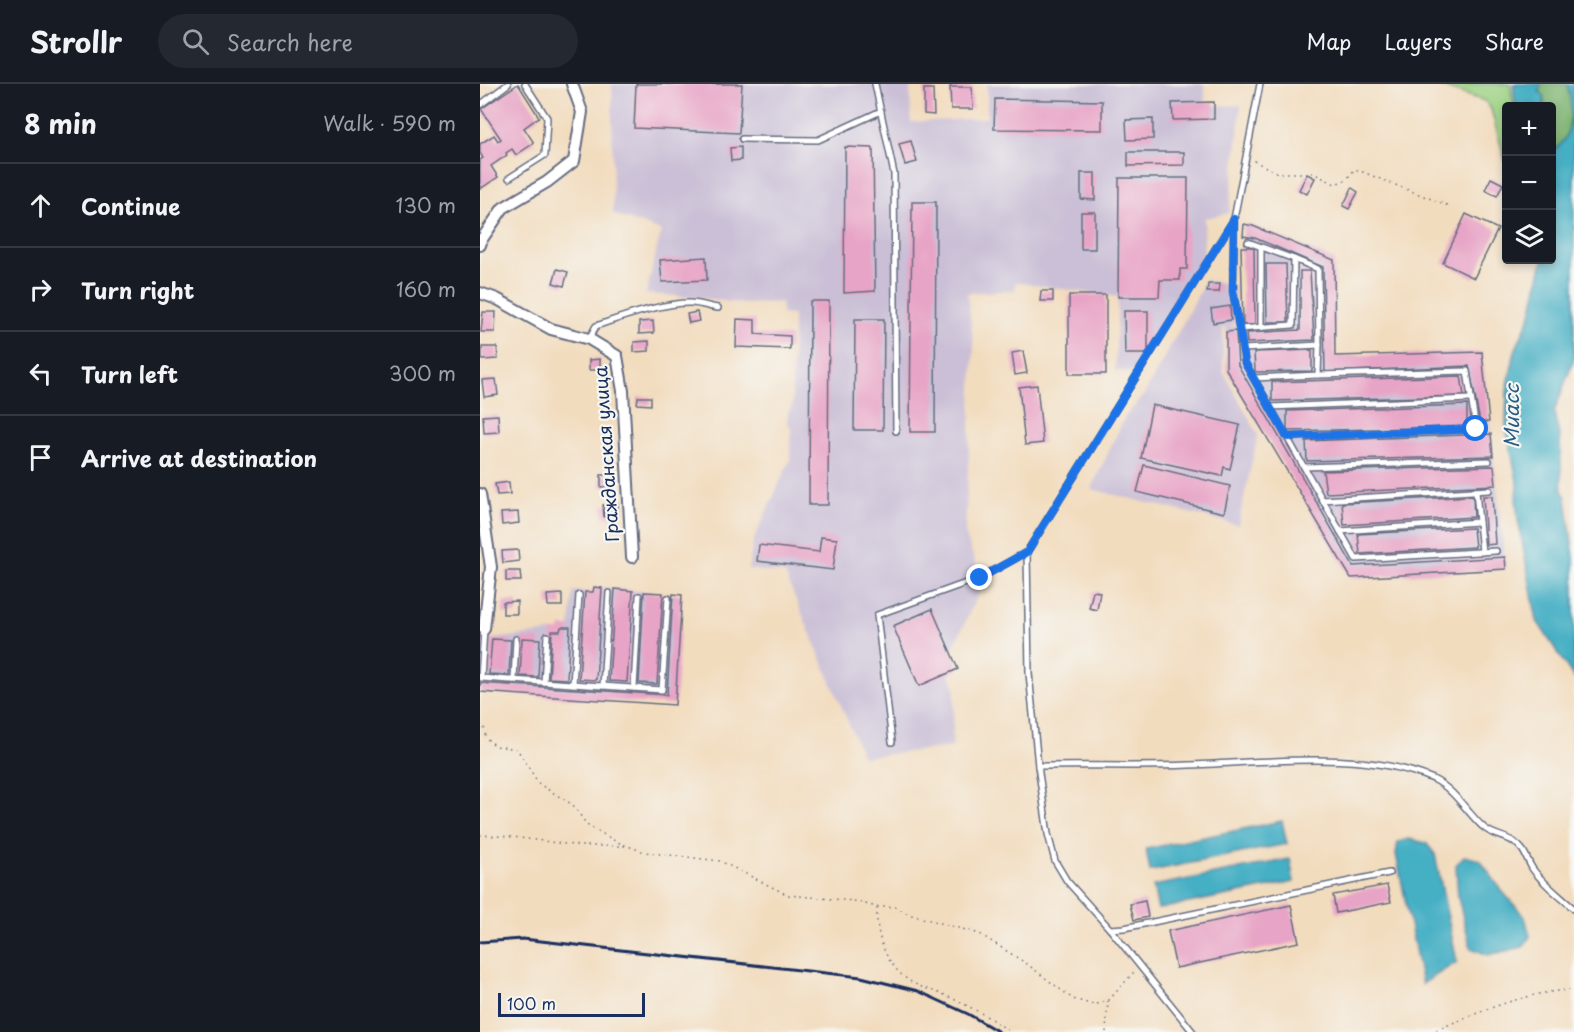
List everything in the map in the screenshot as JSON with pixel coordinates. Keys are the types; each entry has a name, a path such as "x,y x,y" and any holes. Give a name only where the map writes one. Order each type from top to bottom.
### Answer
{"street":[{"path":"481,241 503,208 547,182 574,161 582,112 572,84"},
{"name":"Гражданская улица","path":"480,293 496,299 551,329 589,339 617,356 623,392 632,557"},
{"path":"480,494 491,567 484,628"}],"lane":[{"path":"480,105 508,84"},
{"path":"509,178 545,155 547,118 525,84"},
{"path":"875,84 894,174 896,431"},
{"path":"1260,84 1234,219 1233,291 1245,363 1356,559 1496,551"},
{"path":"742,139 818,140 881,111"},
{"path":"892,742 877,615 980,578 1027,552 1234,219"},
{"path":"1248,242 1318,269 1318,375"},
{"path":"1261,247 1261,327"},
{"path":"1240,329 1293,325 1294,259"},
{"path":"589,339 596,326 620,317 691,303 718,308"},
{"path":"1243,349 1319,345"},
{"path":"1254,378 1467,371 1476,429 1287,437"},
{"path":"1270,407 1471,399"},
{"path":"1304,467 1489,460"},
{"path":"1322,500 1489,490"},
{"path":"1476,491 1482,552"},
{"path":"1340,531 1479,522"},
{"path":"1027,552 1029,673 1038,766 1048,834 1055,861 1067,881 1110,929 1193,1032"},
{"path":"603,686 609,593"},
{"path":"573,684 579,595"},
{"path":"634,688 639,596"},
{"path":"484,628 481,678 662,690 668,598"},
{"path":"544,682 547,636"},
{"path":"514,680 516,639"},
{"path":"1038,766 1176,765 1317,760 1376,764 1405,770 1435,780 1456,796 1483,827 1496,836 1514,841 1525,852 1531,867 1574,909"},
{"path":"1110,929 1389,873"}],"path":[{"path":"1245,156 1278,173 1313,173 1335,184 1346,180 1355,169 1449,206"},
{"path":"480,724 484,727 486,738 496,746 517,749 539,784 573,805 587,825 644,852 720,861 788,895 854,901 877,907 896,907 908,914 980,934 1028,964 1073,999 1094,1005 1109,1000 1126,983 1138,966"},
{"path":"480,835 580,846 629,846"},
{"path":"877,907 878,931 893,967 910,981 972,1008 1010,1032"},
{"path":"1431,1032 1487,1010 1550,991 1571,990 1574,992"},
{"path":"1106,1032 1109,1000"}],"shaded area":[{"path":"612,84 910,84 911,122 987,118 987,84 1205,84 1205,106 1241,105 1229,213 1205,218 1203,259 1133,372 1115,371 1118,297 1015,282 1015,290 967,293 974,347 965,533 983,584 952,650 959,669 949,674 955,687 952,747 863,757 785,574 748,569 754,539 790,460 791,427 787,422 792,406 793,315 782,314 781,302 745,304 646,294 661,231 613,214"},
{"path":"1244,224 1334,260 1335,356 1482,352 1506,569 1351,578 1226,369 1226,327 1223,328 1223,371 1258,435 1238,525 1091,489 1125,417 1145,393 1206,280 1235,286 1235,323 1229,326 1243,325 1241,247"},
{"path":"594,587 682,595 675,705 480,692 480,638 492,639 560,631 561,627 570,627 573,591 593,592"}],"green space":[{"path":"1433,84 1510,84 1513,102 1502,102 1502,149 1491,109 1485,101"},
{"path":"1541,84 1567,84 1571,101 1571,119 1566,136 1556,149 1556,102 1544,102 1544,96 1539,91"}],"water":[{"path":"1513,84 1541,84 1539,91 1544,96 1544,102 1515,102"},
{"name":"Миасс","path":"1567,84 1574,84 1574,359 1554,412 1560,439 1562,491 1566,497 1574,558 1574,678 1537,621 1518,520 1516,498 1518,486 1506,425 1507,390 1515,351 1531,314 1542,264 1556,264 1556,149 1562,143 1569,128 1570,101"},
{"path":"1282,821 1287,844 1150,871 1146,849"},
{"path":"1409,839 1426,843 1435,854 1457,962 1422,984 1396,854 1398,842"},
{"path":"1464,856 1480,860 1502,891 1525,917 1530,936 1523,947 1488,955 1471,948 1458,898 1456,865"},
{"path":"1290,859 1294,882 1158,909 1153,886"}],"building":[{"path":"518,84 539,117 524,128 534,143 516,155 512,149 506,153 507,155 491,166 498,177 480,189 480,160 483,158 480,153 480,144 494,135 498,141 501,139 481,109"},
{"path":"636,84 742,84 739,133 634,128"},
{"path":"950,87 972,87 973,109 951,109"},
{"path":"924,89 933,89 934,115 924,114"},
{"path":"995,99 1102,101 1102,130 994,129"},
{"path":"1214,102 1214,119 1173,120 1172,103"},
{"path":"1153,119 1153,139 1127,140 1126,120"},
{"path":"911,141 917,162 905,165 899,144"},
{"path":"741,147 741,160 731,161 730,148"},
{"path":"845,147 873,148 875,291 844,293"},
{"path":"1128,152 1184,152 1184,165 1128,166"},
{"path":"1081,173 1095,173 1095,200 1081,199"},
{"path":"1307,174 1315,178 1307,194 1299,190"},
{"path":"1119,178 1188,178 1187,269 1180,269 1180,280 1160,280 1159,297 1118,297"},
{"path":"1491,178 1502,184 1497,196 1485,190"},
{"path":"1352,188 1358,192 1349,209 1343,206"},
{"path":"912,202 936,202 935,432 910,432"},
{"path":"1081,212 1095,212 1095,249 1081,249"},
{"path":"1466,214 1498,229 1474,278 1443,263"},
{"path":"1244,224 1334,260 1335,356 1482,352 1489,422 1480,422 1469,366 1325,372 1323,267 1255,238 1243,236"},
{"path":"1241,247 1254,247 1255,325 1243,325"},
{"path":"706,257 707,280 662,282 660,260"},
{"path":"1266,264 1286,264 1288,322 1267,322"},
{"path":"557,269 568,272 564,286 553,283"},
{"path":"1300,271 1310,271 1314,340 1247,343 1246,333 1300,330"},
{"path":"1208,284 1220,284 1219,292 1207,292"},
{"path":"1041,291 1053,291 1053,301 1040,301"},
{"path":"1069,295 1106,295 1106,374 1069,374"},
{"path":"810,301 829,301 828,505 809,505"},
{"path":"1230,306 1231,320 1213,323 1211,309"},
{"path":"1124,311 1148,311 1148,354 1125,354"},
{"path":"483,312 496,312 495,332 481,332"},
{"path":"697,312 699,321 689,323 687,314"},
{"path":"737,319 755,320 755,334 790,336 790,349 736,347"},
{"path":"855,319 884,319 883,430 854,430"},
{"path":"653,321 654,333 639,334 639,322"},
{"path":"1236,331 1238,365 1353,566 1505,557 1506,569 1351,578 1226,369 1226,332"},
{"path":"649,341 649,351 634,352 634,342"},
{"path":"482,347 497,347 498,359 482,360"},
{"path":"1312,350 1312,371 1255,372 1254,352"},
{"path":"1023,351 1027,373 1015,375 1012,353"},
{"path":"600,359 600,370 589,370 589,360"},
{"path":"1461,376 1464,396 1272,401 1272,382"},
{"path":"496,379 498,395 484,397 482,380"},
{"path":"1037,385 1043,443 1025,445 1019,387"},
{"path":"638,397 651,397 651,405 637,404"},
{"path":"1152,405 1240,425 1230,469 1224,467 1222,476 1141,458"},
{"path":"1467,405 1467,427 1287,431 1287,411"},
{"path":"498,415 499,432 484,433 483,416"},
{"path":"1491,434 1493,456 1307,461 1306,441"},
{"path":"1144,465 1230,486 1224,513 1137,492"},
{"path":"1494,466 1496,485 1326,493 1323,471"},
{"path":"601,475 616,475 616,486 601,487"},
{"path":"509,482 510,494 497,495 495,484"},
{"path":"1473,496 1474,517 1344,525 1342,503"},
{"path":"1483,496 1492,496 1495,544 1486,545"},
{"path":"618,504 618,516 604,517 603,505"},
{"path":"518,512 519,523 502,525 501,513"},
{"path":"1473,528 1475,547 1360,554 1358,534"},
{"path":"821,537 837,539 833,570 757,561 759,545 819,552"},
{"path":"518,550 519,561 503,563 502,551"},
{"path":"506,571 520,571 521,581 506,581"},
{"path":"594,587 602,588 596,680 579,679 585,592 593,592"},
{"path":"615,589 633,591 627,682 609,681"},
{"path":"1093,591 1100,592 1097,610 1089,608"},
{"path":"644,592 663,593 657,684 639,683"},
{"path":"562,594 562,606 548,606 547,595"},
{"path":"673,594 682,595 675,705 480,692 480,683 667,695"},
{"path":"517,601 517,614 503,614 503,602"},
{"path":"932,609 958,669 919,686 893,626"},
{"path":"561,627 570,627 567,679 549,678 552,631 560,631"},
{"path":"522,638 540,639 538,677 520,676"},
{"path":"492,639 511,640 509,675 489,674"},
{"path":"1387,885 1391,902 1336,913 1333,895"},
{"path":"1145,901 1148,917 1134,920 1130,904"},
{"path":"1291,905 1299,942 1176,968 1168,931"}],"railway":[{"path":"480,942 523,939 861,977 918,991 968,1014 999,1032"}],"route":[{"path":"980,578 1027,552 1234,219 1233,291 1245,363 1287,437 1476,429"}]}
